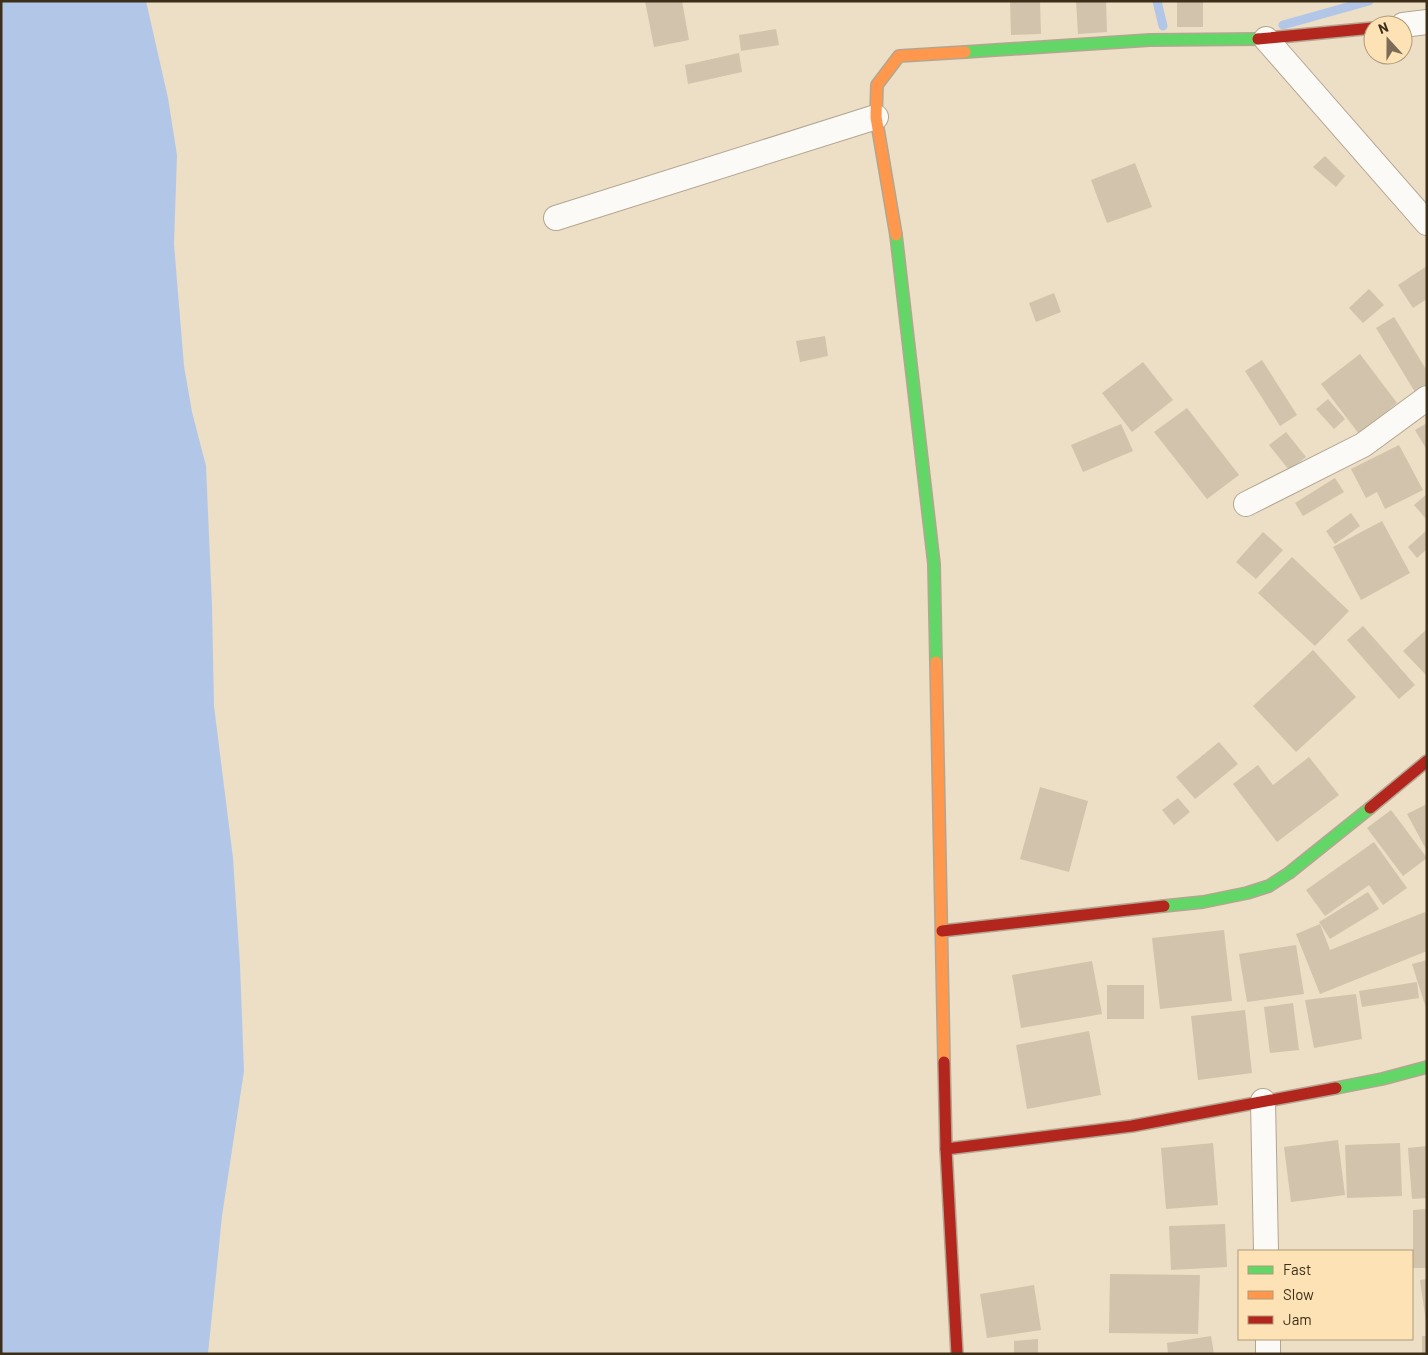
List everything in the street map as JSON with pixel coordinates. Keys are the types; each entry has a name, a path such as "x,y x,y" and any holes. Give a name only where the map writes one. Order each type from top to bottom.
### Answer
{"street":[{"path":"957,1354 946,1149 934,564 894,217 876,117 877,85 899,56 1150,40 1266,39 1363,29"},
{"path":"1266,39 1427,223"},
{"path":"556,218 876,117"},
{"path":"1246,504 1364,445 1427,398"},
{"path":"942,931 1203,902 1247,893 1269,886 1290,873 1427,760"},
{"path":"946,1149 1132,1126 1382,1079 1427,1067"},
{"path":"1262,1101 1266,1250"},
{"path":"1268,1340 1268,1354"}],"water":[{"path":"1,1 146,1 168,98 177,155 174,244 184,366 192,412 206,466 214,706 233,858 244,1071 222,1216 208,1354 1,1354"}],"building":[{"path":"645,1 682,1 689,40 654,47"},
{"path":"1010,1 1040,1 1041,34 1011,35"},
{"path":"1076,1 1106,1 1107,32 1078,34"},
{"path":"1177,1 1203,1 1203,27 1177,27"},
{"path":"776,29 779,45 741,51 739,35"},
{"path":"739,53 742,72 688,84 685,65"},
{"path":"1325,156 1345,176 1336,187 1313,167"},
{"path":"1135,163 1152,207 1107,223 1091,180"},
{"path":"1427,266 1427,299 1413,308 1398,285"},
{"path":"1369,289 1384,305 1363,323 1349,308"},
{"path":"1054,293 1061,312 1036,322 1029,303"},
{"path":"1394,317 1427,371 1427,385 1415,392 1376,328"},
{"path":"825,336 828,356 800,362 796,341"},
{"path":"1360,354 1397,403 1359,434 1321,384"},
{"path":"1262,360 1297,415 1280,426 1245,371"},
{"path":"1143,362 1173,400 1132,432 1102,393"},
{"path":"1328,399 1345,419 1334,429 1316,409"},
{"path":"1187,408 1239,475 1207,499 1154,432"},
{"path":"1427,423 1427,450 1415,430"},
{"path":"1121,424 1133,451 1083,472 1071,445"},
{"path":"1286,432 1306,457 1289,470 1269,445"},
{"path":"1399,445 1423,490 1385,509 1377,492 1366,498 1351,469"},
{"path":"1335,478 1344,492 1303,516 1295,503"},
{"path":"1427,494 1427,520 1414,505"},
{"path":"1351,513 1360,526 1335,544 1326,531"},
{"path":"1382,521 1410,573 1361,600 1333,547"},
{"path":"1427,530 1427,549 1417,558 1408,547"},
{"path":"1263,532 1283,550 1256,579 1236,562"},
{"path":"1292,557 1349,611 1315,646 1258,593"},
{"path":"1363,626 1415,685 1399,699 1347,640"},
{"path":"1427,629 1427,676 1403,651"},
{"path":"1313,650 1356,697 1296,752 1253,706"},
{"path":"1219,742 1238,764 1195,799 1176,777"},
{"path":"1309,757 1339,795 1277,842 1233,784 1258,765 1273,785"},
{"path":"1040,787 1088,801 1069,872 1020,859"},
{"path":"1178,798 1190,812 1174,825 1162,810"},
{"path":"1427,804 1427,851 1407,814"},
{"path":"1391,810 1427,858 1403,876 1367,828"},
{"path":"1374,842 1407,888 1383,905 1369,885 1325,916 1306,890"},
{"path":"1368,892 1379,909 1330,939 1319,922"},
{"path":"1425,912 1427,916 1427,951 1320,994 1296,934 1320,924 1330,950"},
{"path":"1224,930 1232,1001 1160,1009 1152,938"},
{"path":"1296,945 1304,994 1247,1002 1239,954"},
{"path":"1427,960 1427,1008 1426,1008 1412,964"},
{"path":"1092,961 1102,1014 1021,1028 1012,975"},
{"path":"1417,982 1419,998 1362,1007 1359,991"},
{"path":"1107,985 1144,985 1144,1019 1107,1019"},
{"path":"1356,994 1362,1039 1314,1048 1305,1000"},
{"path":"1293,1003 1299,1050 1270,1053 1264,1007"},
{"path":"1245,1010 1252,1073 1198,1080 1191,1016"},
{"path":"1089,1031 1101,1095 1027,1109 1016,1045"},
{"path":"1338,1140 1345,1195 1291,1202 1284,1147"},
{"path":"1213,1143 1218,1205 1166,1209 1161,1148"},
{"path":"1400,1143 1402,1196 1347,1198 1345,1145"},
{"path":"1427,1146 1427,1198 1412,1199 1408,1148"},
{"path":"1427,1209 1427,1268 1413,1268 1413,1210"},
{"path":"1225,1224 1227,1267 1171,1270 1169,1226"},
{"path":"1110,1274 1200,1275 1198,1334 1109,1333"},
{"path":"1427,1279 1427,1321 1426,1322 1420,1280"},
{"path":"1034,1285 1041,1330 987,1338 980,1294"},
{"path":"1211,1336 1214,1354 1168,1354 1167,1343"},
{"path":"1422,1336 1427,1336 1427,1354 1422,1354"},
{"path":"1038,1339 1038,1354 1014,1354 1014,1341"}],"waterway":[{"path":"1157,1 1163,26"},
{"path":"1283,25 1369,1"}],"traffic: fast":[{"path":"965,52 1150,40 1258,39"},
{"path":"896,235 934,564 936,662"},
{"path":"1164,906 1203,902 1247,893 1269,886 1289,873 1370,808"},
{"path":"1336,1088 1382,1079 1427,1067"}],"traffic: slow":[{"path":"896,235 876,117 877,85 899,56 965,52"},
{"path":"936,662 944,1062"}],"traffic: jam":[{"path":"1258,39 1363,29"},
{"path":"1370,808 1427,761"},
{"path":"942,931 1164,906"},
{"path":"944,1062 946,1149 957,1354"},
{"path":"946,1149 1132,1126 1336,1088"}]}
